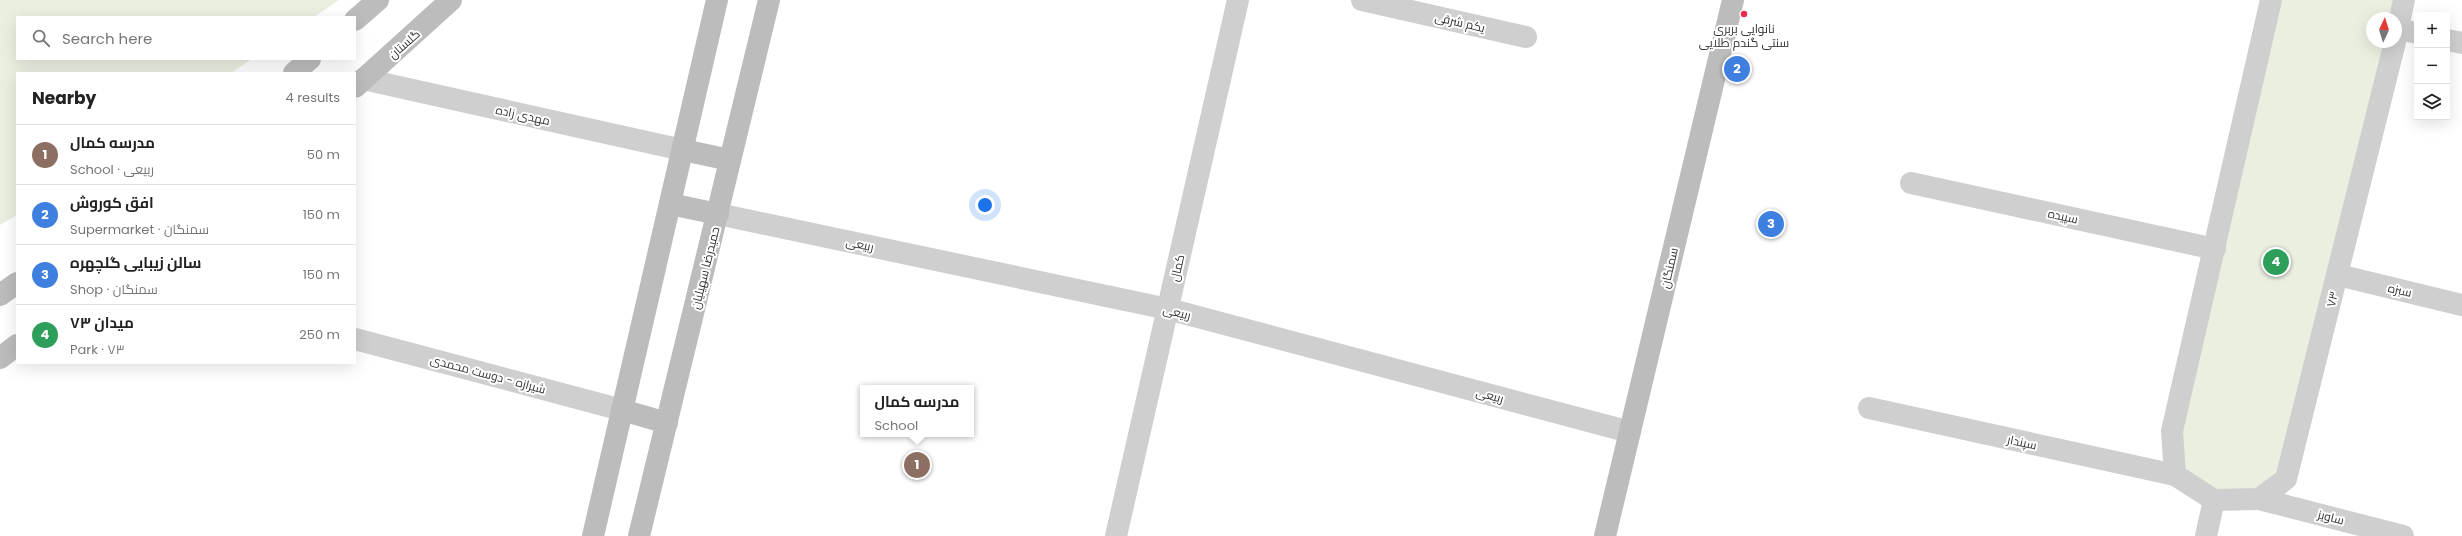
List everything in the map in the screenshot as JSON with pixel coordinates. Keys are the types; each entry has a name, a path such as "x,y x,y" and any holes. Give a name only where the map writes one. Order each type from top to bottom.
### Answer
{"main road":[{"path":"356,19 378,0"},
{"name":"گلستان","path":"359,83 451,0"},
{"path":"593,536 717,0"},
{"name":"حمیدرضا سهیلیان","path":"639,536 769,0"},
{"name":"سمنگان","path":"1605,536 1734,0"},
{"path":"295,72 309,60"},
{"path":"683,150 730,160"},
{"path":"670,204 718,214"},
{"path":"0,295 16,284"},
{"path":"0,358 16,347"},
{"path":"622,410 667,422"}],"street":[{"name":"کمال","path":"1116,536 1238,0"},
{"name":"یکم شرقی","path":"1362,0 1396,4 1526,37"},
{"name":"۷۳","path":"2402,23 2404,0"},
{"path":"2259,499 2214,500 2175,475 2172,431 2215,249 2266,1"},
{"path":"2450,41 2462,43"},
{"name":"۷۳","path":"2259,499 2286,479 2398,48"},
{"name":"مهدی زاده","path":"359,83 683,150"},
{"name":"سپیده","path":"1911,183 2215,249"},
{"name":"ربیعی","path":"718,214 1168,309 1630,432"},
{"name":"سبزه","path":"2338,275 2462,305"},
{"name":"شیرازه - دوست محمدی","path":"356,339 622,410"},
{"name":"سپندار","path":"1869,408 2175,475"},
{"name":"ساویز","path":"2259,499 2403,536"},
{"path":"2206,536 2214,500"}],"shaded area":[{"path":"0,0 339,0 315,16 16,16 16,60 250,60 232,72 16,72 16,216 0,225"},
{"path":"2271,0 2404,0 2399,12 2366,12 2366,48 2394,48 2286,479 2256,499 2214,500 2175,475 2215,249"}],"place":[{"name":"نانوایی بربری سنتی گندم طلایی","path":"1744,14"},
{"name":"افق کوروش","path":"1737,69"},
{"name":"سالن زیبایی گلچهره","path":"1771,224"},
{"name":"میدان ۷۳","path":"2276,262"},
{"name":"مدرسه کمال","path":"917,465"}]}
